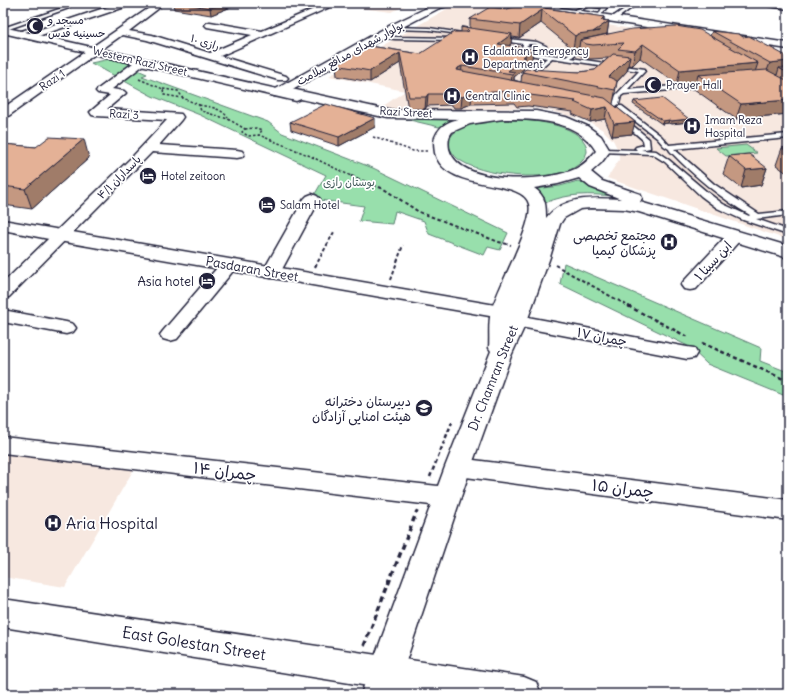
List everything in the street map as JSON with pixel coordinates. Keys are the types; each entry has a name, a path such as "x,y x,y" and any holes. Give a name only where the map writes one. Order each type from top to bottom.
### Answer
{"main road":[{"name":"بولوار شهدای مدافع سلامت","path":"260,90 281,87 426,3"},
{"path":"511,3 788,46"},
{"path":"531,3 560,5 577,10 788,43"},
{"name":"بولوار شهدای مدافع سلامت","path":"281,87 287,80 298,81 393,28 444,4"},
{"name":"Western Razi Street","path":"3,30 17,33 31,32 141,62 260,90 281,87"},
{"name":"Razi Street","path":"281,87 388,114 509,114"},
{"name":"Razi Street","path":"281,87 429,128 436,131 448,162 463,173 489,180 517,184"},
{"path":"441,145 447,129 463,122 509,114 536,115 561,120 582,129 596,139 602,150 595,162 581,172 551,181 517,184"},
{"path":"581,172 596,184 642,202 746,235 743,238"},
{"path":"517,184 532,194 538,204 534,253"},
{"path":"537,221 552,204 562,198 576,195 613,195 642,202"},
{"path":"509,316 534,253 551,223 558,214 576,205 591,203 619,203 642,207 788,252"},
{"name":"Pasdaran Street","path":"3,225 386,292 509,316"},
{"name":"Dr. Chamran Street","path":"373,678 435,495 458,467 500,356 509,316"},
{"name":"East Golestan Street","path":"3,613 373,678 524,694"}],"street":[{"path":"211,56 335,3"},
{"path":"769,3 788,6"},
{"path":"31,32 122,5"},
{"name":"Razi 1","path":"6,112 155,8"},
{"path":"210,25 263,34"},
{"name":"رازی ۱۰","path":"120,32 149,37 211,56 281,87"},
{"name":"Razi 3","path":"141,62 102,91 120,93 96,112 177,117"},
{"name":"پاسداران ۴/۱","path":"3,293 177,117"},
{"path":"147,148 237,154"},
{"path":"271,273 312,199"},
{"name":"ابن سینا ۱","path":"690,285 743,238"},
{"path":"170,335 229,265"},
{"path":"3,316 66,328"},
{"name":"چمران ۱۷","path":"509,316 687,353"},
{"name":"چمران ۱۴","path":"3,445 435,495"},
{"name":"چمران ۱۵","path":"458,467 788,510"}],"lane":[{"path":"616,16 636,3"},
{"path":"3,30 67,8"},
{"path":"420,24 429,29"},
{"path":"393,28 429,29 475,36"},
{"path":"380,36 395,38 459,40"},
{"path":"532,49 526,44 491,40 507,44 526,44 540,44 544,47 532,49 526,53 569,58 643,70 620,94 616,108"},
{"path":"569,58 578,50 600,47"},
{"path":"523,83 552,57"},
{"path":"620,94 711,86"},
{"path":"607,103 659,137 718,192 757,216"},
{"path":"616,108 646,139 651,149 720,206 746,218 788,233"},
{"path":"669,147 788,136"},
{"path":"602,150 651,149 666,153 669,147"},
{"path":"746,218 788,213"}],"path":[{"path":"126,73 163,89 178,91 183,98"},
{"path":"163,89 164,96 183,98 199,105 212,107 225,113 228,119"},
{"path":"199,105 201,111 228,119 245,128 256,128 262,130 259,135"},
{"path":"245,128 242,132 248,136 259,135 308,155 350,176 384,190 418,212 499,242 534,253 574,277 669,329 788,381"},
{"path":"373,137 413,151 441,145"},
{"path":"308,279 334,232"},
{"path":"386,292 403,245"},
{"path":"373,678 435,495 455,415"}],"shaded area":[{"path":"369,3 410,3 392,12 359,8"},
{"name":"Imam Reza Hospital","path":"476,4 788,54 788,240 607,178 619,160 619,152 613,140 603,130 588,121 551,111 533,108 376,111 405,91 329,76 452,6"},
{"name":"Aria Hospital","path":"3,452 134,469 65,587 3,577"}],"green space":[{"name":"بوستان رازی","path":"110,59 141,66 133,68 147,74 142,76 268,122 282,133 373,168 508,233 500,250 488,247 484,255 429,234 424,221 395,211 392,224 359,221 364,206 312,199 326,175 200,115 152,96 91,63"},
{"path":"393,116 468,117 451,121 439,127"},
{"path":"497,119 532,121 558,126 569,130 585,143 587,152 584,159 574,168 560,173 543,176 525,176 489,172 474,167 458,159 450,150 448,144 451,136 456,131 473,123"},
{"path":"746,145 757,153 726,156 716,148"},
{"path":"578,181 614,196 579,195 562,197 545,203 545,198 535,189 560,186"},
{"path":"564,263 761,348 760,361 788,372 788,397 707,364 688,346 560,284"}],"building":[{"path":"178,3 223,3 210,8"},
{"path":"520,5 547,7 545,8 604,17 601,20 609,21 593,32 578,34 575,36 542,10 520,25 470,19 490,7 507,9"},
{"path":"676,26 700,30 758,63 680,70 643,44 635,51 618,49 624,43 593,45 586,44 580,40 632,29"},
{"path":"461,27 512,34 498,44 533,49 523,57 526,57 508,71 515,72 512,74 462,66 457,70 605,98 635,122 614,124 607,107 592,110 574,102 576,101 530,95 518,95 515,91 472,93 462,97 452,94 428,94 426,97 409,97 400,53 370,71 336,65 370,46 420,54 454,32 469,31 466,28"},
{"path":"712,31 739,34 743,37 749,36 788,57 788,61 770,63"},
{"path":"613,54 630,56 609,77 617,81 615,90 522,72 526,69 580,72 595,70"},
{"path":"779,68 788,68 788,73"},
{"path":"767,70 788,81 788,100 741,104 698,75"},
{"path":"662,98 689,119 663,121 634,101"},
{"path":"326,104 375,118 339,137 290,122"},
{"path":"49,137 84,139 25,189 3,186 3,144 36,147"},
{"path":"788,147 788,152 782,148"},
{"path":"749,154 767,168 746,170 729,156"}],"place":[{"name":"مسجد و حسینیه قدس","path":"35,26"},
{"name":"Edalatian Emergency Department","path":"470,57"},
{"name":"Prayer Hall","path":"653,85"},
{"name":"Central Clinic","path":"452,96"},
{"name":"Imam Reza Hospital","path":"692,126"},
{"name":"Hotel zeitoon","path":"148,176"},
{"name":"Salam Hotel","path":"267,205"},
{"name":"مجتمع تخصصی پزشکان کیمیا","path":"669,242"},
{"name":"Asia hotel","path":"207,281"},
{"name":"دبیرستان دخترانه هیئت امنایی آزادگان","path":"424,408"},
{"name":"Aria Hospital","path":"53,523"}]}
